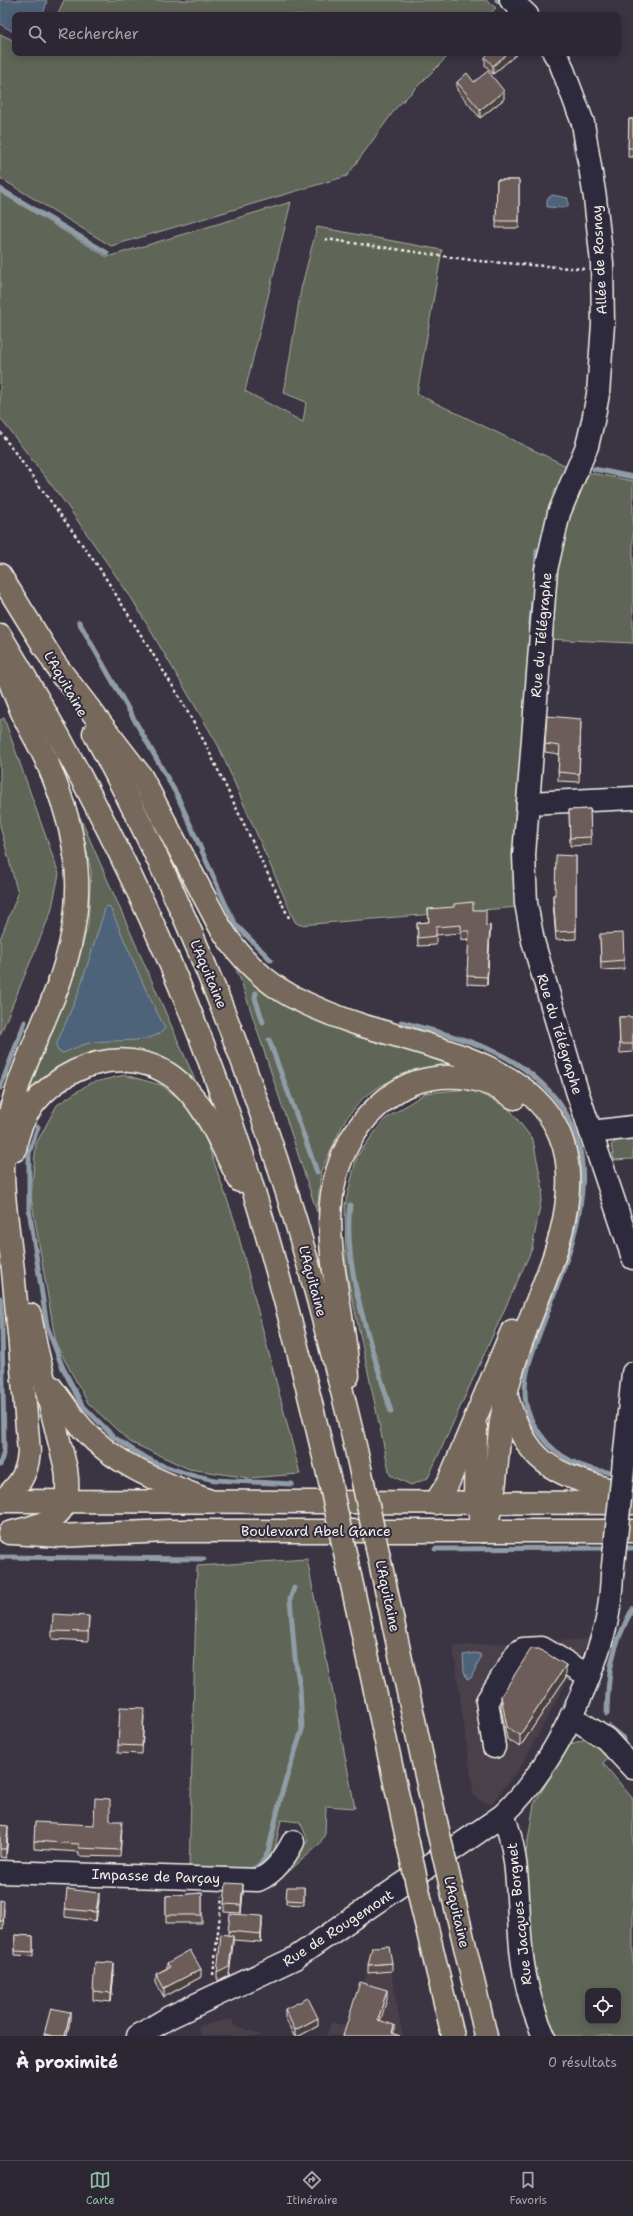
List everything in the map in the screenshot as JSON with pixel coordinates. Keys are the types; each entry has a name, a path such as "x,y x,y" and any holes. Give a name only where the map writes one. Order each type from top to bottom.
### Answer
{"main road":[{"name":"L'Aquitaine","path":"0,575 55,664 111,764 147,835 201,952 265,1120 289,1196 349,1420 364,1482 436,1822 486,2036"},
{"path":"0,635 90,792 145,906 171,965 218,1084 266,1232 293,1328 330,1482 408,1843 453,2036"},
{"path":"0,656 26,720 60,795 70,826 76,855 78,885 77,906 68,952 59,982 15,1095 8,1121 4,1145 4,1189 29,1452 28,1468 22,1479 1,1501"},
{"path":"55,664 140,776 218,924 231,945 248,964 267,980 291,996 316,1007 364,1026 455,1053 496,1070 526,1090 550,1118 559,1135 565,1158 568,1187 566,1208 557,1245 519,1348 506,1396 484,1503"},
{"path":"4,1533 50,1521 67,1501 69,1486 36,1347 22,1264 14,1189 13,1166 17,1141 26,1117 41,1095 68,1074 95,1064 118,1061 152,1066 172,1076 184,1086 202,1107 266,1232"},
{"path":"349,1420 346,1346 332,1262 330,1240 330,1201 339,1165 353,1136 373,1110 392,1095 413,1083 442,1076 458,1076 490,1084 518,1101 540,1125 552,1155 555,1172 554,1206 547,1242 527,1297 448,1483 435,1503"},
{"path":"44,1377 82,1428 112,1455 142,1474 210,1501"},
{"path":"506,1396 520,1433 526,1444 542,1461 573,1478 633,1497"},
{"path":"476,1415 484,1503 484,1531"},
{"name":"Boulevard Abel Gance","path":"1,1501 633,1503"},
{"name":"Boulevard Abel Gance","path":"4,1533 59,1536 168,1531 633,1531"}],"street":[{"path":"511,0 524,12"},
{"name":"Allée de Rosnay","path":"556,56 560,62 583,123 595,198 602,270 603,324 598,394 587,446 577,471"},
{"name":"Rue du Télégraphe","path":"577,471 559,513 546,570 524,855 524,887 532,941 591,1132 633,1258"},
{"path":"528,803 633,798"},
{"path":"591,1132 633,1127"},
{"path":"503,1815 522,1797 571,1716 589,1676 604,1635 609,1610 624,1461 632,1400 633,1373"},
{"path":"494,1747 487,1701 517,1653 523,1649 542,1648 589,1676"},
{"path":"571,1716 606,1739 631,1763"},
{"name":"Rue de Rougemont","path":"138,2036 170,2017 275,1969 318,1944 503,1815"},
{"name":"Rue Jacques Borgnet","path":"503,1815 509,1828 515,1859 525,1983 534,2015 544,2036"},
{"name":"Impasse de Parçay","path":"0,1872 258,1880 264,1877 286,1856 293,1842"}],"path":[{"path":"325,239 478,261 602,270"},
{"path":"0,432 100,568 177,693 205,742 289,918"},
{"path":"210,1998 224,1879"}],"shaded area":[{"path":"589,1639 523,1763 491,1805 474,1797 453,1646"},
{"path":"389,1955 403,2036 327,2036 331,2022 349,2027 372,1956"},
{"path":"232,2019 234,2025 263,2036 201,2036 197,2026"}],"green space":[{"path":"64,0 486,0 496,8 492,12 58,12"},
{"path":"0,34 12,40 12,56 448,56 396,108 347,176 111,246 0,178"},
{"path":"0,192 107,257 291,202 245,391 303,422 306,402 284,393 301,289 317,227 442,250 417,394 577,471 550,524 519,907 300,925 295,922 218,745 132,599 66,504 0,418"},
{"path":"586,472 633,481 633,643 546,639 559,534"},
{"path":"4,718 59,874 51,912 0,1035 0,939 18,894 0,826 0,720"},
{"path":"80,817 196,1082 170,1063 136,1052 20,1110 30,1077 75,973 88,925 91,872"},
{"path":"235,967 286,1004 452,1066 414,1070 382,1085 363,1098 345,1120 321,1171 317,1212 241,981"},
{"path":"125,1075 161,1085 188,1105 206,1139 235,1222 300,1474 249,1478 189,1469 130,1442 88,1403 56,1344 31,1197 36,1144 57,1105 90,1083"},
{"path":"469,1089 508,1107 533,1140 543,1190 532,1249 428,1478 411,1485 390,1475 346,1269 345,1205 357,1156 384,1120 425,1093"},
{"path":"633,1134 633,1159 614,1160 611,1145 616,1141"},
{"path":"307,1559 355,1808 326,1806 325,1834 319,1845 279,1880 283,1869 308,1840 300,1822 281,1820 273,1858 253,1876 189,1872 197,1566"},
{"path":"587,1739 611,1754 603,1763 633,1799 633,2036 553,2036 536,1997 524,1864 534,1804 570,1744"}],"water":[{"path":"0,0 47,1 44,12 12,12 12,31 0,24"},
{"path":"552,195 568,198 568,206 563,208 547,207 547,199"},
{"path":"106,906 110,907 145,988 165,1028 159,1034 151,1037 89,1043 63,1053 58,1051 56,1045 78,994"},
{"path":"475,1653 480,1654 481,1657 471,1678 467,1679 464,1671 463,1655"}],"building":[{"path":"486,56 505,56 493,66 485,57"},
{"path":"488,71 504,91 480,110 457,82 467,73 474,82"},
{"path":"629,119 633,119 633,148 628,148"},
{"path":"497,180 519,180 519,221 496,221"},
{"path":"547,716 581,719 579,774 558,772 560,746 545,744"},
{"path":"590,809 591,837 570,838 569,810"},
{"path":"556,855 576,856 576,931 556,932 553,895 555,895"},
{"path":"473,902 473,910 486,910 486,926 490,925 487,977 467,976 469,931 461,931 461,925 436,927 436,936 418,938 417,923 429,922 428,909 454,907 454,904"},
{"path":"623,933 624,960 601,962 600,934"},
{"path":"619,1017 633,1017 633,1044 620,1044"},
{"path":"53,1614 89,1616 88,1632 52,1631"},
{"path":"531,1649 539,1649 566,1665 520,1735 507,1727 501,1696"},
{"path":"120,1707 144,1708 142,1746 118,1745"},
{"path":"95,1798 110,1799 110,1821 122,1821 120,1850 79,1848 79,1844 34,1841 35,1822 94,1825"},
{"path":"0,1825 8,1826 6,1849 0,1849"},
{"path":"226,1883 243,1884 241,1905 224,1904"},
{"path":"287,1887 304,1887 304,1901 286,1900"},
{"path":"67,1889 99,1893 96,1912 65,1909"},
{"path":"202,1893 202,1915 166,1915 166,1896"},
{"path":"0,1900 4,1901 3,1921 0,1921"},
{"path":"230,1914 262,1916 261,1934 228,1931"},
{"path":"221,1934 233,1936 229,1967 217,1973"},
{"path":"15,1935 33,1936 33,1952 15,1951"},
{"path":"389,1946 392,1963 368,1965 372,1947"},
{"path":"190,1950 201,1969 164,1988 156,1974 170,1967 167,1963"},
{"path":"95,1962 114,1963 111,1993 93,1991"},
{"path":"360,1982 387,1990 378,2020 394,2025 392,2033 400,2036 343,2036"},
{"path":"308,1998 318,2018 295,2030 285,2009"},
{"path":"51,2008 70,2012 65,2036 44,2034"}],"waterway":[{"path":"574,141 579,164"},
{"path":"0,189 107,253"},
{"path":"594,469 633,477"},
{"path":"536,569 537,550"},
{"path":"530,631 533,601"},
{"path":"79,622 177,795 236,925 271,960"},
{"path":"256,993 255,998 263,1022"},
{"path":"0,1088 25,1022"},
{"path":"401,1022 480,1045 509,1059 523,1068 553,1095 572,1124 581,1154 582,1186 578,1219 569,1252 527,1371 525,1382 526,1404 534,1426 555,1451 580,1465 599,1471 619,1473"},
{"path":"269,1040 317,1172"},
{"path":"38,1127 29,1153 29,1209 47,1326 62,1366 82,1405 114,1437 139,1454 156,1463 188,1474 215,1480 292,1484"},
{"path":"350,1205 350,1256 355,1283 368,1336 391,1412"},
{"path":"0,1298 2,1322 4,1450 0,1465"},
{"path":"435,1549 607,1548"},
{"path":"626,1548 633,1548"},
{"path":"0,1557 204,1559"},
{"path":"249,1871 261,1864 268,1852 282,1792 302,1730 300,1687 295,1658 290,1599 294,1588"},
{"path":"607,1714 612,1659 620,1634 633,1608"},
{"path":"609,1727 624,1739"}]}
